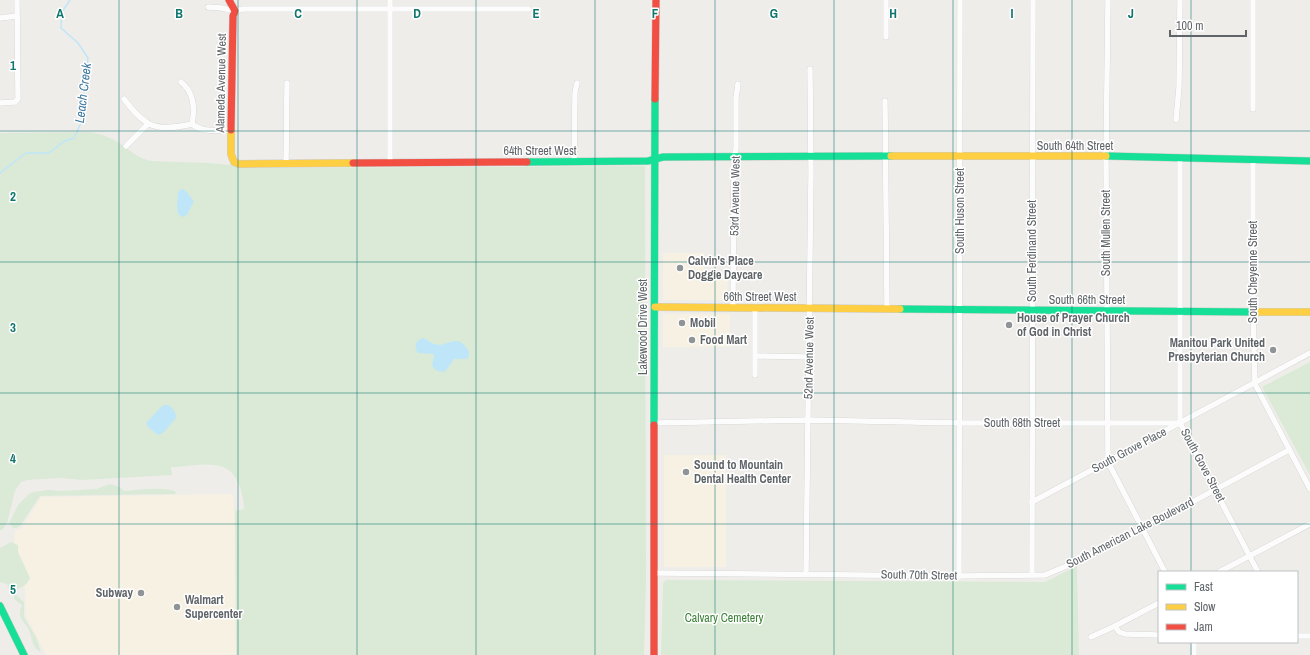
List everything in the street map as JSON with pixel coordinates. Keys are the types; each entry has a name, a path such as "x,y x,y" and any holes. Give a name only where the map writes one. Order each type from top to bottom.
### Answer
{"street":[{"path":"0,103 15,102 18,99 17,0"},
{"name":"Alameda Avenue West","path":"230,0 234,12 231,154 234,162 239,164"},
{"path":"390,0 390,163"},
{"name":"Lakewood Drive West","path":"654,655 656,0"},
{"path":"886,0 886,37"},
{"name":"South Huson Street","path":"959,576 960,0"},
{"name":"South Ferdinand Street","path":"1032,575 1033,0"},
{"name":"South Mullen Street","path":"1108,0 1106,156 1108,462 1164,571"},
{"path":"1176,120 1180,86 1180,0"},
{"path":"1253,0 1253,109"},
{"path":"208,7 222,8 234,12 243,9 529,9"},
{"path":"0,18 18,16"},
{"name":"52nd Avenue West","path":"806,574 808,357 810,309 810,69"},
{"path":"181,82 187,88 192,98 194,111 192,124"},
{"path":"286,164 287,83"},
{"path":"574,162 575,92 577,83"},
{"name":"53rd Avenue West","path":"733,308 734,156 736,149 736,98 738,84"},
{"path":"124,99 134,112 148,124 159,127 178,127 192,124 204,130 231,130"},
{"path":"885,101 887,158 887,309"},
{"path":"126,146 148,124"},
{"name":"64th Street West","path":"239,164 574,162 648,161 663,157 840,156"},
{"name":"South 64th Street","path":"840,156 887,158 1106,156 1310,161"},
{"name":"South Gove Street","path":"1180,158 1180,423 1216,489 1258,571"},
{"name":"South Cheyenne Street","path":"1253,160 1253,311 1255,384 1310,489"},
{"name":"66th Street West","path":"655,308 865,309"},
{"path":"755,308 755,375"},
{"name":"South 66th Street","path":"865,309 1310,312"},
{"name":"South Grove Place","path":"1032,502 1255,384 1310,353"},
{"path":"756,356 808,357"},
{"name":"South 68th Street","path":"654,423 808,420 960,423 1180,423"},
{"name":"South American Lake Boulevard","path":"1032,575 1049,573 1142,529 1290,450"},
{"path":"1221,571 1310,524"},
{"name":"South 70th Street","path":"655,573 959,576 1032,575"},
{"path":"1091,637 1158,604"},
{"path":"0,606 24,655"},
{"path":"1115,626 1119,632 1125,634 1158,635"},
{"path":"1298,636 1310,636"},
{"path":"1194,643 1194,655"}],"shaded area":[{"path":"663,253 704,253 704,276 728,276 727,300 663,300"},
{"path":"663,314 730,314 730,347 663,347"},
{"path":"664,455 726,455 726,567 664,567"},
{"path":"233,494 236,542 236,655 46,655 26,616 24,570 14,554 15,530 21,529 41,497"}],"green space":[{"path":"89,132 110,138 139,157 151,161 210,163 239,166 240,168 645,166 646,582 644,655 236,655 235,511 244,509 240,487 237,481 228,470 222,466 203,464 171,467 172,475 82,480 59,478 27,480 21,482 15,491 7,523 2,530 0,530 0,133"},
{"path":"1310,362 1310,475 1262,387"},
{"path":"110,484 120,487 124,491 166,489 176,492 175,494 40,496 20,526 13,528 9,523 18,505 33,492 48,490 62,491 96,489"},
{"path":"11,542 18,545 18,552 30,578 24,586 16,589 9,588 7,584 0,582 0,548"},
{"name":"Calvary Cemetery","path":"1077,566 1079,655 661,655 663,583 666,580 1045,582"},
{"path":"14,595 24,602 24,617 36,637 41,652 34,646 29,630 20,616 22,605 14,599"}],"water":[{"path":"182,189 185,190 194,201 187,215 182,217 178,214 177,206 178,192"},
{"path":"423,338 438,345 458,341 468,350 468,358 454,359 444,372 437,371 432,366 434,354 418,353 416,350 416,344"},
{"path":"164,405 168,405 173,409 176,418 163,433 158,435 148,427 146,423"}],"waterway":[{"name":"Leach Creek","path":"0,173 26,153 49,153 63,142 74,138 81,123 88,58 78,43 61,28 62,12 70,0"}],"traffic: fast":[{"path":"654,425 655,99"},
{"path":"527,162 648,161 663,157 891,156"},
{"path":"1106,156 1310,161"},
{"path":"900,309 1256,312"},
{"path":"0,606 24,655"}],"traffic: slow":[{"path":"231,130 231,154 234,162 239,164 353,163"},
{"path":"891,156 1106,156"},
{"path":"655,307 900,309"},
{"path":"1256,312 1310,312"}],"traffic: jam":[{"path":"229,0 235,11 233,16 231,130"},
{"path":"655,99 656,0"},
{"path":"353,163 527,162"},
{"path":"654,425 654,655"}],"place":[{"name":"Calvin's Place Doggie Daycare","path":"680,268"},
{"name":"Mobil","path":"682,323"},
{"name":"House of Prayer Church of God in Christ","path":"1009,325"},
{"name":"Food Mart","path":"692,340"},
{"name":"Manitou Park United Presbyterian Church","path":"1273,350"},
{"name":"Sound to Mountain Dental Health Center","path":"686,472"},
{"name":"Subway","path":"141,593"},
{"name":"Walmart Supercenter","path":"177,607"}]}
